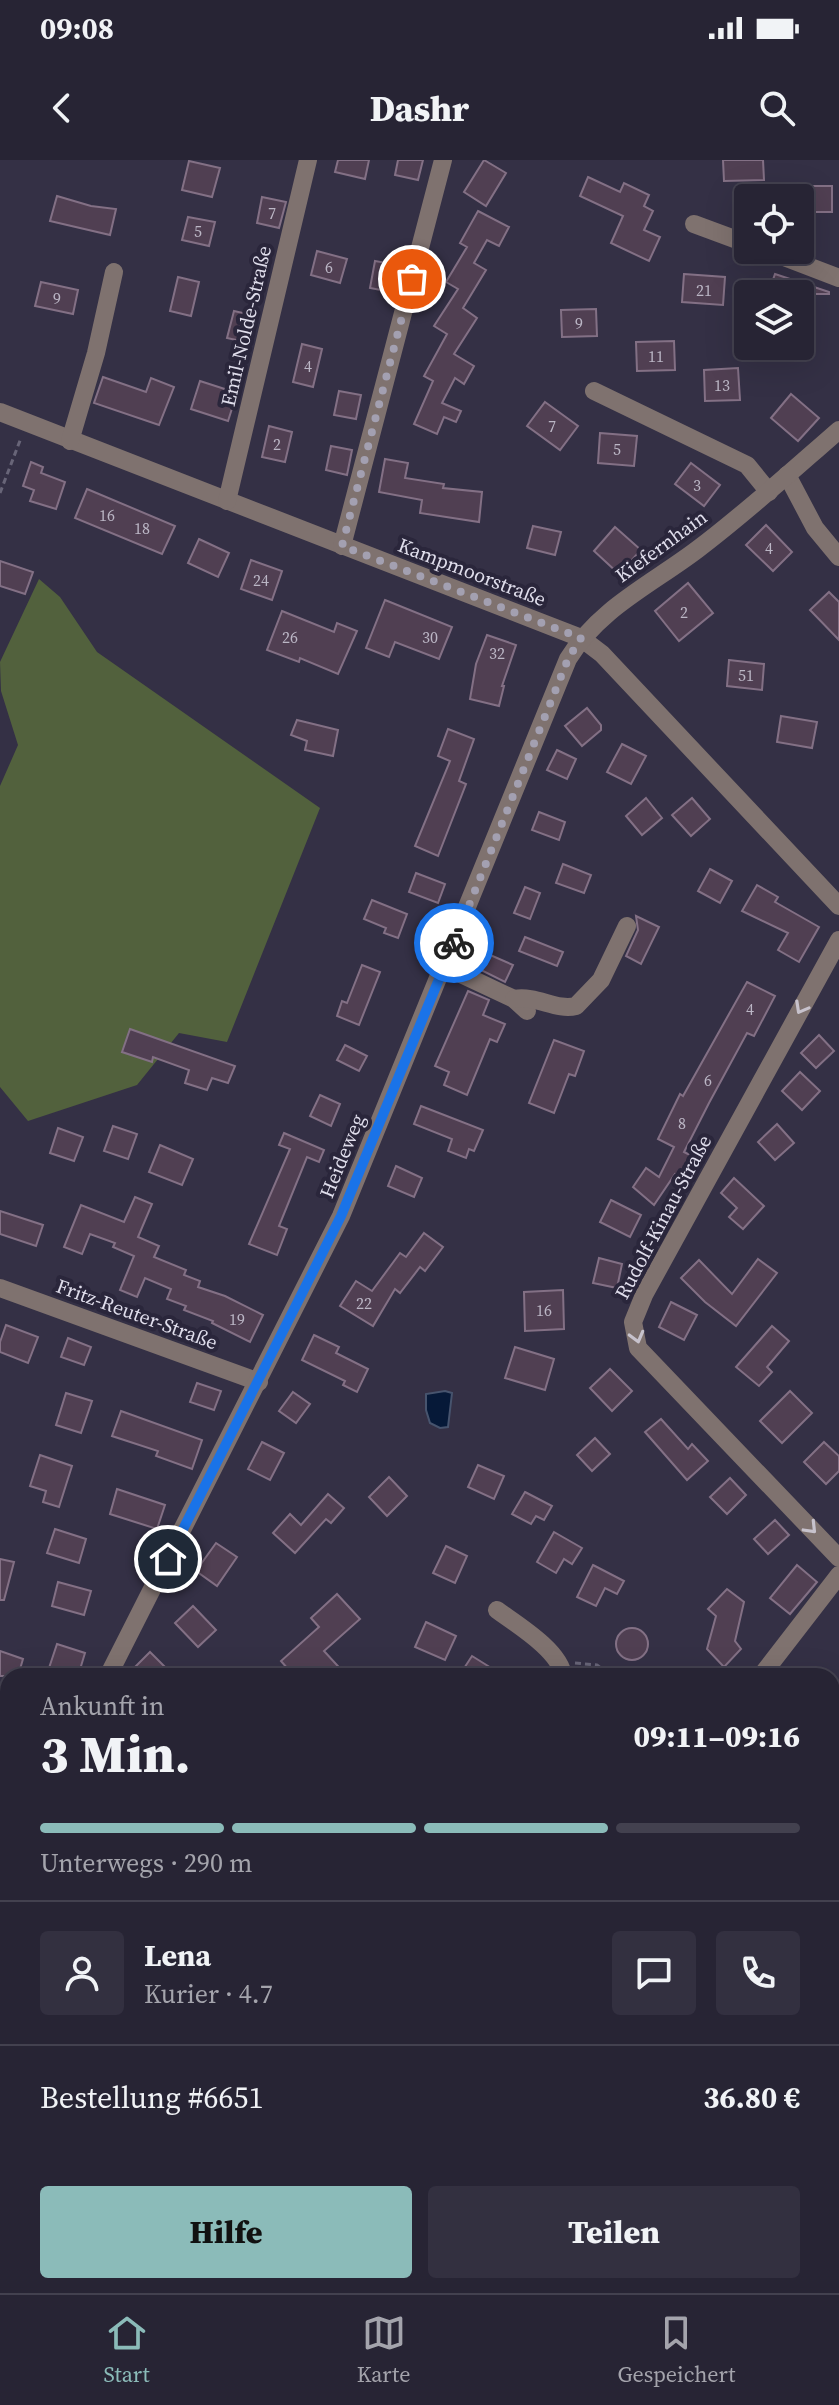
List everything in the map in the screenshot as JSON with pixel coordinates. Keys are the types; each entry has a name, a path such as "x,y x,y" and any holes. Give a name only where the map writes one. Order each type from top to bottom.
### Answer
{"street":[{"name":"Emil-Nolde-Straße","path":"227,501 308,160"},
{"path":"342,546 443,160"},
{"path":"694,224 734,239"},
{"path":"802,264 839,278"},
{"path":"70,441 96,353 114,272"},
{"path":"594,391 747,465 769,492"},
{"name":"Kampmoorstraße","path":"0,412 581,638 602,654 839,906"},
{"name":"Kiefernhain","path":"581,638 614,607 698,550 839,430"},
{"path":"787,475 815,528 839,557"},
{"name":"Heideweg","path":"112,1668 341,1216 568,659 581,638"},
{"path":"444,966 520,1005 527,997 559,1007 576,1006 601,980 627,926"},
{"name":"Rudolf-Kinau-Straße","path":"839,940 644,1295 633,1322 638,1348 839,1558"},
{"name":"Fritz-Reuter-Straße","path":"0,1288 259,1382"},
{"path":"767,1668 839,1575"},
{"path":"497,1610 542,1644 560,1668"}],"path":[{"path":"0,493 27,424"},
{"path":"567,1668 572,1663 584,1663 601,1668"}],"green space":[{"path":"39,579 60,597 97,652 320,808 227,1042 179,1033 137,1085 28,1121 0,1087 0,786 18,745 1,691 0,662"}],"water":[{"path":"452,1393 448,1427 440,1428 430,1423 426,1394"}],"building":[{"path":"338,160 369,160 365,179 335,172"},
{"path":"398,160 423,160 418,180 395,175"},
{"path":"484,160 506,173 486,206 464,192"},
{"path":"723,160 763,160 764,180 724,181"},
{"path":"189,161 220,168 212,197 182,190"},
{"path":"588,177 620,192 624,183 649,195 644,206 653,211 644,230 660,237 649,261 611,243 623,216 580,196"},
{"path":"814,186 832,186 832,212 814,212"},
{"path":"57,196 91,206 116,209 110,235 50,221"},
{"path":"262,197 286,202 279,228 257,223"},
{"path":"478,211 509,227 499,246 487,240 474,263 486,270 463,308 477,318 454,354 474,366 464,384 455,378 442,403 461,411 456,422 444,417 437,434 414,424 433,381 424,376 447,334 434,326 458,289 446,282 467,247 460,243"},
{"path":"188,217 215,222 209,246 182,240"},
{"path":"317,251 347,259 340,283 311,275"},
{"path":"375,261 398,265 392,292 370,288"},
{"path":"684,274 725,277 723,305 682,302"},
{"path":"775,274 793,280 773,280"},
{"path":"178,277 199,282 191,316 170,311"},
{"path":"41,282 78,290 73,314 35,306"},
{"path":"814,287 829,292 814,294"},
{"path":"596,309 597,336 562,337 561,310"},
{"path":"234,311 256,316 250,343 227,338"},
{"path":"674,341 675,370 637,371 636,342"},
{"path":"302,344 322,349 313,387 293,382"},
{"path":"738,368 740,400 705,401 704,370"},
{"path":"103,377 146,392 151,378 174,387 159,425 94,403"},
{"path":"200,381 237,393 228,421 191,409"},
{"path":"339,391 361,395 356,419 334,415"},
{"path":"791,394 819,418 798,441 771,418"},
{"path":"545,402 578,426 560,450 527,426"},
{"path":"269,426 292,432 285,462 262,457"},
{"path":"600,433 637,436 634,466 598,463"},
{"path":"331,446 352,450 347,475 326,470"},
{"path":"385,459 408,463 405,478 444,484 443,488 482,492 479,522 420,513 422,500 379,492"},
{"path":"31,462 43,467 41,473 65,482 56,509 30,501 34,490 23,486"},
{"path":"691,463 720,485 704,506 675,484"},
{"path":"87,489 175,526 162,554 75,518"},
{"path":"766,525 792,552 773,571 746,545"},
{"path":"533,526 561,532 555,555 527,548"},
{"path":"615,527 641,550 619,574 594,551"},
{"path":"199,539 229,553 218,577 188,563"},
{"path":"251,560 282,571 272,600 241,589"},
{"path":"0,561 33,572 25,594 0,586"},
{"path":"688,583 713,613 679,641 655,611"},
{"path":"829,592 839,602 839,640 810,610"},
{"path":"385,600 452,627 439,659 395,642 389,657 366,648"},
{"path":"282,611 334,632 337,623 357,631 338,674 300,658 299,662 267,650"},
{"path":"487,635 516,645 502,686 499,706 470,699 476,664"},
{"path":"729,660 764,664 762,690 727,686"},
{"path":"587,708 601,725 601,730 582,746 565,726"},
{"path":"781,716 817,722 812,748 777,742"},
{"path":"297,720 338,730 333,756 305,750 307,741 291,735"},
{"path":"448,729 474,739 459,781 466,784 438,856 415,846 450,761 438,756"},
{"path":"622,744 646,756 631,784 607,772"},
{"path":"557,750 576,759 567,779 547,770"},
{"path":"646,798 662,818 642,835 626,816"},
{"path":"692,798 710,819 691,836 672,815"},
{"path":"539,812 565,822 559,840 532,830"},
{"path":"563,864 591,875 584,893 556,883"},
{"path":"710,869 732,881 720,903 698,891"},
{"path":"416,873 445,884 438,903 409,892"},
{"path":"757,885 778,897 775,902 819,927 799,962 778,950 788,933 742,911"},
{"path":"525,887 540,893 530,919 514,913"},
{"path":"372,900 407,914 398,938 384,933 386,928 364,919"},
{"path":"636,916 659,927 641,964 626,956 638,930"},
{"path":"525,937 563,952 557,966 519,951"},
{"path":"481,951 513,965 505,982 475,967"},
{"path":"362,965 380,972 359,1025 337,1016 342,1001 347,1003"},
{"path":"747,982 775,996 754,1036 747,1033 709,1103 684,1152 692,1156 682,1177 675,1174 654,1205 633,1187 646,1168 659,1177 674,1147 658,1139 680,1094 683,1096"},
{"path":"468,991 489,1000 483,1015 505,1024 497,1042 490,1039 467,1095 444,1085 449,1072 435,1066"},
{"path":"130,1029 235,1066 228,1083 212,1078 207,1090 185,1083 189,1070 153,1057 152,1062 122,1052"},
{"path":"819,1035 834,1051 816,1068 801,1053"},
{"path":"554,1040 584,1051 575,1076 569,1074 554,1113 529,1103"},
{"path":"345,1045 367,1056 359,1071 337,1060"},
{"path":"800,1072 820,1091 802,1110 782,1091"},
{"path":"320,1095 340,1104 331,1126 310,1116"},
{"path":"421,1106 483,1130 474,1151 469,1149 466,1158 448,1151 452,1139 414,1124"},
{"path":"777,1124 794,1143 775,1160 758,1142"},
{"path":"113,1126 137,1134 128,1159 104,1151"},
{"path":"58,1128 83,1137 74,1161 50,1153"},
{"path":"284,1133 324,1150 319,1162 307,1157 279,1226 287,1229 277,1255 249,1244 290,1149 279,1145"},
{"path":"160,1145 193,1159 182,1185 149,1172"},
{"path":"396,1166 422,1178 414,1197 388,1186"},
{"path":"734,1178 764,1206 743,1229 729,1217 737,1208 721,1193"},
{"path":"135,1197 152,1204 138,1237 159,1246 154,1257 186,1270 184,1275 200,1281 198,1287 225,1296 263,1315 250,1342 213,1321 184,1310 186,1306 167,1299 171,1289 145,1278 137,1297 120,1290 134,1256 113,1247 115,1243 90,1234 82,1254 64,1247 81,1205 124,1222"},
{"path":"611,1200 641,1215 630,1237 600,1222"},
{"path":"0,1211 43,1225 36,1246 0,1234"},
{"path":"424,1233 443,1247 425,1271 420,1267 400,1293 395,1289 373,1326 340,1306 356,1281 372,1291 400,1253 406,1257"},
{"path":"599,1258 622,1264 617,1288 593,1283"},
{"path":"758,1259 777,1273 736,1326 681,1278 699,1260 732,1294"},
{"path":"563,1290 564,1329 525,1331 524,1292"},
{"path":"671,1302 697,1315 684,1340 659,1327"},
{"path":"6,1325 38,1337 28,1363 0,1352"},
{"path":"772,1326 789,1341 767,1367 772,1372 759,1386 736,1367"},
{"path":"314,1335 339,1347 336,1353 368,1369 357,1392 343,1385 345,1381 302,1360"},
{"path":"68,1338 91,1347 84,1365 61,1357"},
{"path":"515,1347 554,1359 545,1390 505,1378"},
{"path":"610,1369 632,1391 612,1411 590,1388"},
{"path":"197,1383 221,1391 214,1410 190,1402"},
{"path":"790,1391 812,1413 782,1443 760,1421"},
{"path":"293,1392 310,1404 296,1423 279,1411"},
{"path":"66,1393 92,1401 81,1433 56,1425"},
{"path":"121,1411 202,1440 192,1469 156,1456 158,1451 112,1436"},
{"path":"661,1419 688,1449 692,1444 708,1461 687,1480 645,1432"},
{"path":"595,1438 610,1454 592,1471 577,1455"},
{"path":"262,1442 284,1453 270,1480 248,1469"},
{"path":"824,1442 839,1456 839,1471 826,1484 804,1462"},
{"path":"40,1455 72,1466 59,1507 43,1502 46,1491 30,1486"},
{"path":"478,1465 504,1476 494,1499 468,1487"},
{"path":"389,1477 407,1496 387,1516 369,1497"},
{"path":"730,1478 746,1495 727,1514 710,1497"},
{"path":"117,1489 165,1505 157,1529 110,1514"},
{"path":"525,1492 552,1506 544,1520 536,1516 531,1524 512,1514"},
{"path":"328,1494 344,1508 331,1523 326,1519 295,1553 273,1533 290,1514 301,1525"},
{"path":"775,1520 789,1535 768,1554 754,1539"},
{"path":"55,1529 86,1539 79,1563 47,1553"},
{"path":"554,1532 582,1548 572,1564 564,1559 556,1573 537,1562"},
{"path":"216,1543 237,1557 217,1586 196,1571"},
{"path":"446,1546 467,1556 455,1583 433,1573"},
{"path":"0,1559 14,1562 4,1600 0,1600"},
{"path":"593,1565 624,1581 617,1594 605,1588 596,1606 577,1597"},
{"path":"797,1565 817,1582 790,1614 770,1598"},
{"path":"58,1582 91,1591 84,1615 52,1606"},
{"path":"727,1589 744,1602 735,1641 741,1649 724,1667 707,1649 716,1616 708,1609"},
{"path":"337,1594 360,1619 324,1651 340,1668 287,1668 281,1661 319,1627 311,1618"},
{"path":"193,1606 216,1630 198,1647 175,1623"},
{"path":"426,1622 456,1636 445,1660 415,1647"},
{"path":"632,1628 643,1633 648,1644 643,1655 632,1660 621,1655 616,1644 621,1633"},
{"path":"57,1644 85,1653 80,1668 49,1668"},
{"path":"0,1651 23,1659 20,1668 0,1668"},
{"path":"150,1652 166,1668 138,1668 136,1666"},
{"path":"472,1656 491,1668 464,1668"}],"way so far":[{"path":"412,279 342,546 581,638 568,659 454,943"}],"route":[{"path":"168,1559 341,1216 454,943"}]}
